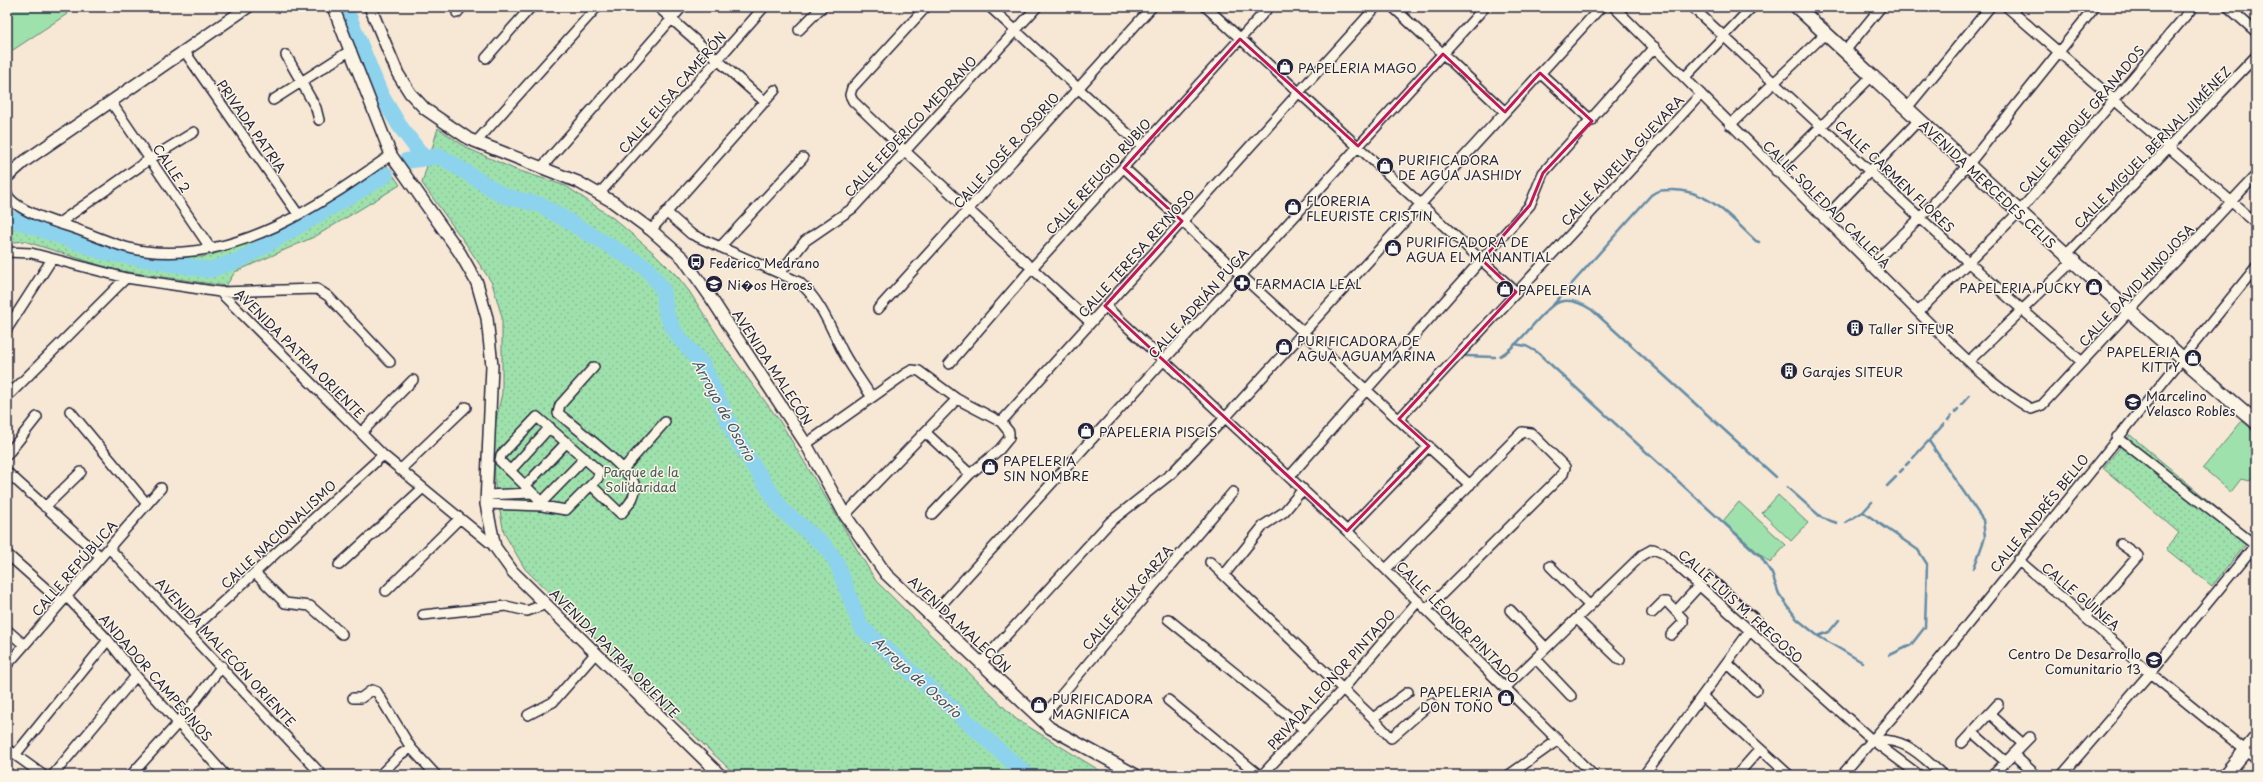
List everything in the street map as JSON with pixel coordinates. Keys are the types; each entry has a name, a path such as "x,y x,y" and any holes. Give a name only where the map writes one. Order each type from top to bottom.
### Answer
{"main road":[{"name":"AVENIDA MERCEDES CELIS","path":"1797,7 2019,212 2181,358 2256,422"},
{"path":"2225,775 2256,738"}],"street":[{"path":"7,177 25,161 185,52 248,7"},
{"name":"AVENIDA PATRIA ORIENTE","path":"333,7 391,155 463,259 477,283 488,318 492,366 486,499 495,547"},
{"name":"AVENIDA MALECÓN","path":"370,7 398,74 410,93 425,109 476,142 578,182 599,194 651,230 682,258 696,276 806,444 845,515 886,574 1050,728 1136,775"},
{"path":"486,58 532,7"},
{"path":"476,142 597,7"},
{"path":"658,7 765,102"},
{"path":"541,168 682,7"},
{"name":"CALLE ELISA CAMERÓN","path":"599,194 764,7"},
{"path":"799,30 822,7"},
{"path":"926,7 852,88 850,95 853,101 1090,322"},
{"path":"990,7 1142,147"},
{"name":"CALLE FEDERICO MEDRANO","path":"780,273 805,241 853,208 1037,7"},
{"name":"CALLE JOSÉ R. OSORIO","path":"878,309 1152,7"},
{"path":"1206,7 1516,292"},
{"name":"CALLE REFUGIO RUBIO","path":"949,364 1032,268 1269,7"},
{"name":"CALLE TERESA REYNOSO","path":"1002,422 1090,322 1376,7"},
{"path":"1393,7 1505,112"},
{"name":"CALLE ADRIÁN PUGA","path":"931,616 1485,7"},
{"path":"981,663 1110,522 1172,473 1225,418 1601,7"},
{"name":"CALLE SOLEDAD CALLEJA","path":"1614,7 1656,47 1730,125 1870,266 1969,361 2019,402 2032,409"},
{"name":"CALLE CARMEN FLORES","path":"1692,7 1871,170 1969,262 2082,362"},
{"name":"CALLE AURELIA GUEVARA","path":"1685,77 1752,7"},
{"path":"1845,51 1881,7"},
{"path":"1907,108 1990,7"},
{"path":"2007,7 2256,223"},
{"path":"1870,266 1921,217 1968,165 2095,7"},
{"name":"CALLE ENRIQUE GRANADOS","path":"1918,312 2019,212 2192,7"},
{"path":"2228,7 2256,32"},
{"path":"1730,125 1826,33"},
{"path":"1290,476 1530,205 1543,173 1592,121 1656,47"},
{"path":"272,100 351,50"},
{"name":"PRIVADA PATRIA","path":"185,52 298,214"},
{"path":"286,55 316,108 319,120"},
{"name":"CALLE MIGUEL BERNAL JIMÉNEZ","path":"1969,361 2022,310 2170,147 2256,56"},
{"path":"1540,73 1592,121"},
{"path":"1776,172 1872,76"},
{"path":"651,230 776,90"},
{"name":"CALLE AURELIA GUEVARA","path":"1399,419 1701,94"},
{"name":"CALLE 2","path":"111,102 212,249"},
{"path":"1824,219 1919,120"},
{"path":"59,223 150,159 194,132"},
{"path":"7,194 12,202 18,206 59,223 144,251 158,253 212,249 268,230 331,196 391,155"},
{"path":"720,247 803,158"},
{"path":"1124,168 1470,485"},
{"name":"CALLE DAVID HINOJOSA","path":"2032,409 2042,405 2256,175"},
{"path":"666,212 691,234 799,282 810,291 830,324 844,353 871,396"},
{"name":"AVENIDA PATRIA ORIENTE","path":"7,252 31,253 126,278 220,292 320,290 390,362"},
{"path":"7,329 52,259"},
{"name":"CALLE ANDRÉS BELLO","path":"1842,775 2256,267"},
{"path":"11,393 126,278"},
{"name":"AVENIDA PATRIA ORIENTE","path":"220,292 383,455 459,519 495,547 513,572 720,775"},
{"name":"CALLE LEONOR PINTADO","path":"1105,306 1225,418 1290,476 1427,609 1593,775"},
{"path":"591,485 621,514 631,501 635,487 632,478 623,469 558,414 560,405 594,367"},
{"path":"806,444 871,396 912,370 919,371 957,399 1002,422 1008,427 1009,438 1000,449 970,474 932,514"},
{"name":"AVENIDA PATRIA ORIENTE","path":"361,433 413,380"},
{"path":"845,515 957,399"},
{"path":"400,470 466,407"},
{"path":"70,411 147,504"},
{"path":"7,455 37,417"},
{"path":"486,499 516,504 544,504 566,510 598,478 599,471 540,418 534,418 501,455 500,461 544,504"},
{"path":"623,469 665,422"},
{"path":"510,471 550,427"},
{"path":"925,432 970,474"},
{"path":"1386,569 1522,432 1531,433 1565,467 1563,474 1427,609"},
{"path":"2062,775 2256,544 2117,437"},
{"path":"525,486 567,442"},
{"path":"1347,531 1429,446"},
{"name":"CALLE NACIONALISMO","path":"190,632 383,455"},
{"path":"544,504 585,458"},
{"path":"7,472 101,557"},
{"path":"45,507 81,472"},
{"name":"CALLE REPÚBLICA","path":"7,665 23,644 64,600 161,488"},
{"path":"339,565 422,488"},
{"path":"1224,575 1264,525 1284,512 1303,489"},
{"name":"CALLE FÉLIX GARZA","path":"1041,719 1233,492"},
{"path":"486,499 514,494 532,493"},
{"path":"514,494 516,504"},
{"path":"386,591 459,519"},
{"path":"2086,616 2138,556 2121,544"},
{"name":"AVENIDA MALECÓN ORIENTE","path":"109,548 222,666 322,775"},
{"name":"CALLE LUIS M. FREGOSO","path":"1506,688 1642,555 1653,550 1663,553 1749,632 1872,740 1919,775"},
{"name":"ANDADOR CAMPESINOS","path":"7,554 64,600 108,640 136,676 179,722 225,775"},
{"name":"CALLE GUINEA","path":"2018,560 2086,616 2150,672 2256,759"},
{"path":"1210,562 1373,718 1391,738 1431,703"},
{"path":"1550,566 1590,606"},
{"path":"255,573 285,603 310,606 342,634"},
{"path":"1676,611 1700,586"},
{"name":"PRIVADA LEONOR PINTADO","path":"1262,775 1343,689 1418,601"},
{"path":"1652,613 1663,602 1668,602 1683,619 1683,623 1671,635"},
{"path":"423,616 506,606 527,611 546,604"},
{"path":"1510,610 1546,648"},
{"path":"1168,619 1304,729"},
{"path":"1577,619 1620,660"},
{"path":"7,630 23,644"},
{"path":"1644,775 1749,632"},
{"path":"15,755 108,640"},
{"path":"528,715 553,702 596,654"},
{"path":"1536,659 1571,696"},
{"path":"1727,663 1756,690"},
{"path":"136,773 179,722 222,666"},
{"path":"53,775 136,676"},
{"path":"353,698 361,698 372,690 377,692 411,748 436,775"},
{"path":"1373,718 1408,692"},
{"path":"1702,696 1789,775"},
{"path":"1168,700 1259,775"},
{"path":"1962,743 1998,704"},
{"path":"1990,714 2023,744"},
{"path":"1972,732 2006,762"},
{"path":"1996,773 2030,736"},
{"path":"1509,775 1558,740"},
{"path":"1872,740 1893,740 1906,745 1943,775"},
{"path":"380,775 401,754 411,748"},
{"path":"7,749 43,775"},
{"path":"1737,775 1760,749"},
{"path":"2013,754 2036,775"}],"highlighted area":[{"path":"1240,39 1358,146 1443,54 1505,112 1540,73 1592,121 1543,173 1530,205 1482,260 1516,292 1399,419 1429,446 1347,531 1105,306 1182,221 1124,168"}],"green space":[{"path":"7,7 62,7 67,14 7,54"},
{"name":"Parque de la Solidaridad","path":"438,128 467,148 514,169 566,186 613,218 655,254 678,277 689,291 728,352 779,420 876,581 1016,719 1107,775 736,775 707,748 525,569 504,533 495,485 494,430 502,393 502,317 492,283 422,183"},
{"path":"385,163 400,185 316,236 235,272 226,286 115,270 24,241 7,243 7,213 140,253 202,257 225,251 291,222"},
{"path":"2242,421 2256,433 2256,473 2249,481 2241,479 2231,492 2203,468"},
{"path":"2130,435 2252,537 2212,586 2166,549 2179,533 2103,468"},
{"path":"1778,495 1808,523 1791,541 1762,513"},
{"path":"1739,502 1786,545 1770,563 1723,521"}],"waterway":[{"path":"345,7 381,95 399,125 424,158"},
{"name":"Arroyo de Osorio","path":"406,161 440,156 504,196 541,205 647,268 663,290 666,313 676,334 703,365 737,440 783,511 824,545 836,561 861,627 1027,775"},
{"path":"9,218 104,252 209,270 240,260 386,175"},
{"path":"1500,356 1521,339 1651,195 1656,192 1671,190 1696,194 1718,206 1756,241 1759,242"},
{"path":"1554,305 1559,302 1568,301 1578,303 1592,310 1776,477"},
{"path":"1515,344 1526,346 1537,352 1761,557 1772,574 1779,594 1797,619 1818,636 1862,662"},
{"path":"1466,356 1495,357"},
{"path":"1961,405 1969,396"},
{"path":"1955,412 1958,409"},
{"path":"1948,420 1951,416"},
{"path":"1913,458 1944,424"},
{"path":"1929,441 1983,520 1985,537 1974,568"},
{"path":"1906,465 1909,462"},
{"path":"1900,472 1903,469"},
{"path":"1887,486 1896,477"},
{"path":"1787,487 1822,518 1837,523"},
{"path":"1846,522 1863,512 1872,502"},
{"path":"1863,512 1918,550 1927,564 1925,627 1911,645 1890,655"},
{"path":"1818,636 1829,632 1839,620"}],"railway":[{"path":"1710,572 1762,619"}],"place":[{"name":"PAPELERIA MAGO","path":"1285,67"},
{"name":"PURIFICADORA DE AGUA JASHIDY","path":"1385,166"},
{"name":"FLORERIA FLEURISTE CRISTIN","path":"1293,207"},
{"name":"PURIFICADORA DE AGUA EL MANANTIAL","path":"1393,248"},
{"name":"Federico Medrano","path":"696,262"},
{"name":"FARMACIA LEAL","path":"1242,283"},
{"name":"Ni�os Heroes","path":"714,284"},
{"name":"PAPELERIA PUCKY","path":"2094,287"},
{"name":"PAPELERIA","path":"1505,289"},
{"name":"Taller SITEUR","path":"1855,328"},
{"name":"PURIFICADORA DE AGUA AGUAMARINA","path":"1284,347"},
{"name":"PAPELERIA KITTY","path":"2193,358"},
{"name":"Garajes SITEUR","path":"1789,371"},
{"name":"Marcelino Velasco Robles","path":"2133,402"},
{"name":"PAPELERIA PISCIS","path":"1086,431"},
{"name":"PAPELERIA SIN NOMBRE","path":"990,467"},
{"name":"Centro De Desarrollo Comunitario 13","path":"2154,660"},
{"name":"PAPELERIA DON TOÑO","path":"1506,698"},
{"name":"PURIFICADORA MAGNIFICA","path":"1039,705"}]}
